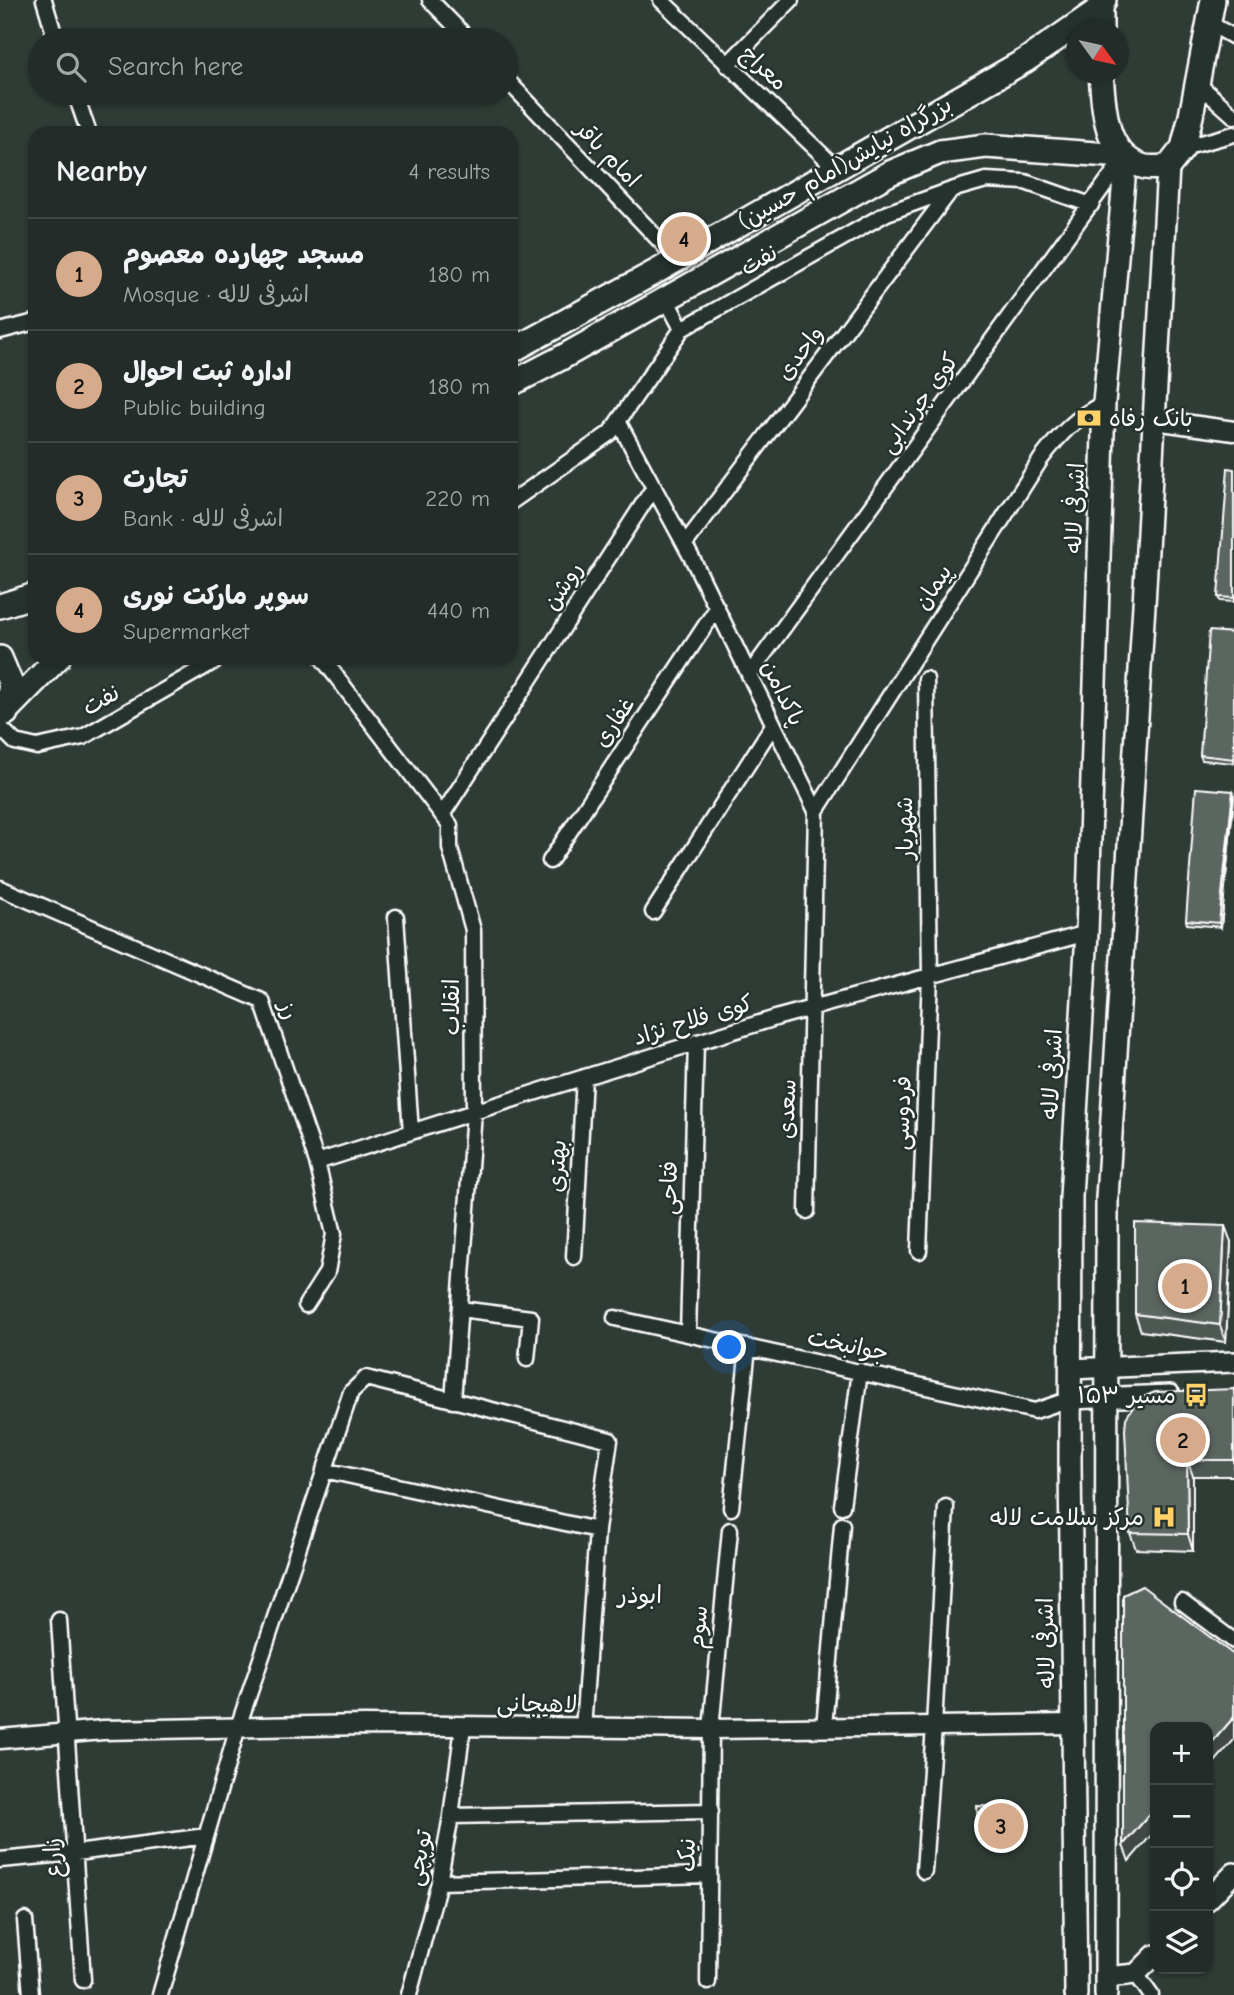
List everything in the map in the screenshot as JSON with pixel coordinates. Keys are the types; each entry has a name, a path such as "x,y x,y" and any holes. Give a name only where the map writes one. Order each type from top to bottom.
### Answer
{"highway":[{"path":"1168,167 1183,148 1213,0"},
{"path":"1209,23 1223,0"},
{"name":"بزرگراه نیایش(امام حسین)","path":"518,347 1026,60 1102,4"},
{"path":"1102,84 1104,111 1114,145 1124,157"},
{"name":"بزرگراه نیایش(امام حسین)","path":"518,379 890,173 940,152 986,146 1124,157 1145,167 1168,167"},
{"path":"0,606 28,597"},
{"path":"0,658 11,684 2,719"},
{"path":"2,719 52,665"}],"main road":[{"name":"اشرفی لاله","path":"1076,1995 1070,1399 1071,1197 1087,933 1104,403 1124,157"},
{"path":"1150,1960 1136,1974 1106,1986 1107,1198 1168,167"},
{"path":"1070,1369 1234,1362"},
{"path":"1070,1399 1183,1395"},
{"path":"1213,1895 1234,1873"}],"street":[{"path":"44,0 52,28"},
{"path":"430,0 457,28"},
{"path":"727,65 791,0"},
{"name":"معراج","path":"666,2 727,65 836,168"},
{"path":"1209,23 1234,37"},
{"path":"1197,83 1234,116"},
{"name":"امام باقر","path":"518,92 677,259"},
{"path":"79,105 87,126"},
{"path":"1183,148 1234,134"},
{"name":"کوی چرندابی","path":"749,675 1124,157"},
{"name":"نفت","path":"518,497 610,433 682,329 887,213 986,180 1025,182 1091,205"},
{"name":"واحدی","path":"685,544 951,190"},
{"path":"666,299 682,329"},
{"path":"0,331 28,324"},
{"name":"پیمان","path":"816,811 1041,459 1056,439 1085,413 1104,403"},
{"path":"1155,420 1234,431"},
{"name":"پاکدامن","path":"618,421 685,544 816,811 813,1008"},
{"name":"روشن","path":"442,815 654,487"},
{"name":"غفاری","path":"550,861 717,608"},
{"name":"نفت","path":"2,719 15,742 37,747 83,737 208,665"},
{"name":"انقلاب","path":"327,665 450,825 450,848 473,930 474,1112 453,1401"},
{"name":"شهریار","path":"926,679 930,976"},
{"path":"653,912 773,724"},
{"name":"رز","path":"0,888 262,1001 317,1162 334,1234 327,1272 306,1305"},
{"path":"396,917 411,1132"},
{"name":"کوی فلاح نژاد","path":"317,1162 696,1042 1087,933"},
{"name":"فردوسی","path":"919,1251 930,976"},
{"name":"سعدی","path":"807,1211 813,1008"},
{"name":"فتاحی","path":"688,1334 696,1042"},
{"name":"بهتری","path":"575,1257 584,1077"},
{"path":"460,1309 531,1318 527,1359"},
{"name":"جوانبخت","path":"615,1318 1035,1411 1070,1399"},
{"path":"731,1508 748,1347"},
{"path":"842,1506 860,1371"},
{"path":"160,1995 238,1727 351,1392 366,1378 610,1440 597,1530 583,1729"},
{"path":"324,1470 597,1530"},
{"path":"924,1871 946,1507"},
{"path":"824,1727 842,1525"},
{"name":"سوم","path":"712,1729 730,1530"},
{"path":"1182,1602 1234,1641"},
{"name":"زارع","path":"59,1620 83,1980"},
{"name":"لاهیجانی","path":"0,1739 103,1730 365,1725 712,1729 1073,1724"},
{"name":"توپچی","path":"409,1995 439,1882 463,1727"},
{"name":"نیک","path":"708,1982 712,1729"},
{"path":"450,1816 710,1811"},
{"path":"0,1860 206,1836"},
{"path":"439,1882 709,1875"},
{"path":"25,1920 32,1995"},
{"path":"1136,1974 1152,1995"}],"building":[{"path":"1228,468 1234,469 1234,598 1218,597"},
{"path":"1209,631 1234,633 1234,759 1200,755"},
{"path":"1196,788 1233,791 1219,923 1186,920"},
{"path":"1135,1223 1225,1226 1220,1325 1135,1314"},
{"path":"1234,1389 1234,1460 1187,1460 1188,1534 1130,1533 1125,1430 1126,1418 1133,1407 1143,1397 1155,1392"},
{"path":"1142,1586 1234,1655 1234,1717 1213,1741 1213,1722 1150,1722 1150,1814 1123,1845 1123,1595"},
{"path":"977,1806 1019,1807 1020,1830 978,1829"}],"place":[{"name":"سوپر مارکت نوری","path":"684,239"},
{"name":"بانک رفاه","path":"1089,418"},
{"name":"مسجد چهارده معصوم","path":"1185,1286"},
{"name":"مسیر ۱۵۳","path":"1196,1395"},
{"name":"اداره ثبت احوال","path":"1183,1440"},
{"name":"مرکز سلامت لاله","path":"1164,1517"},
{"name":"تجارت","path":"1001,1826"}],"district":[{"name":"ابوذر","path":"640,1595"}]}
